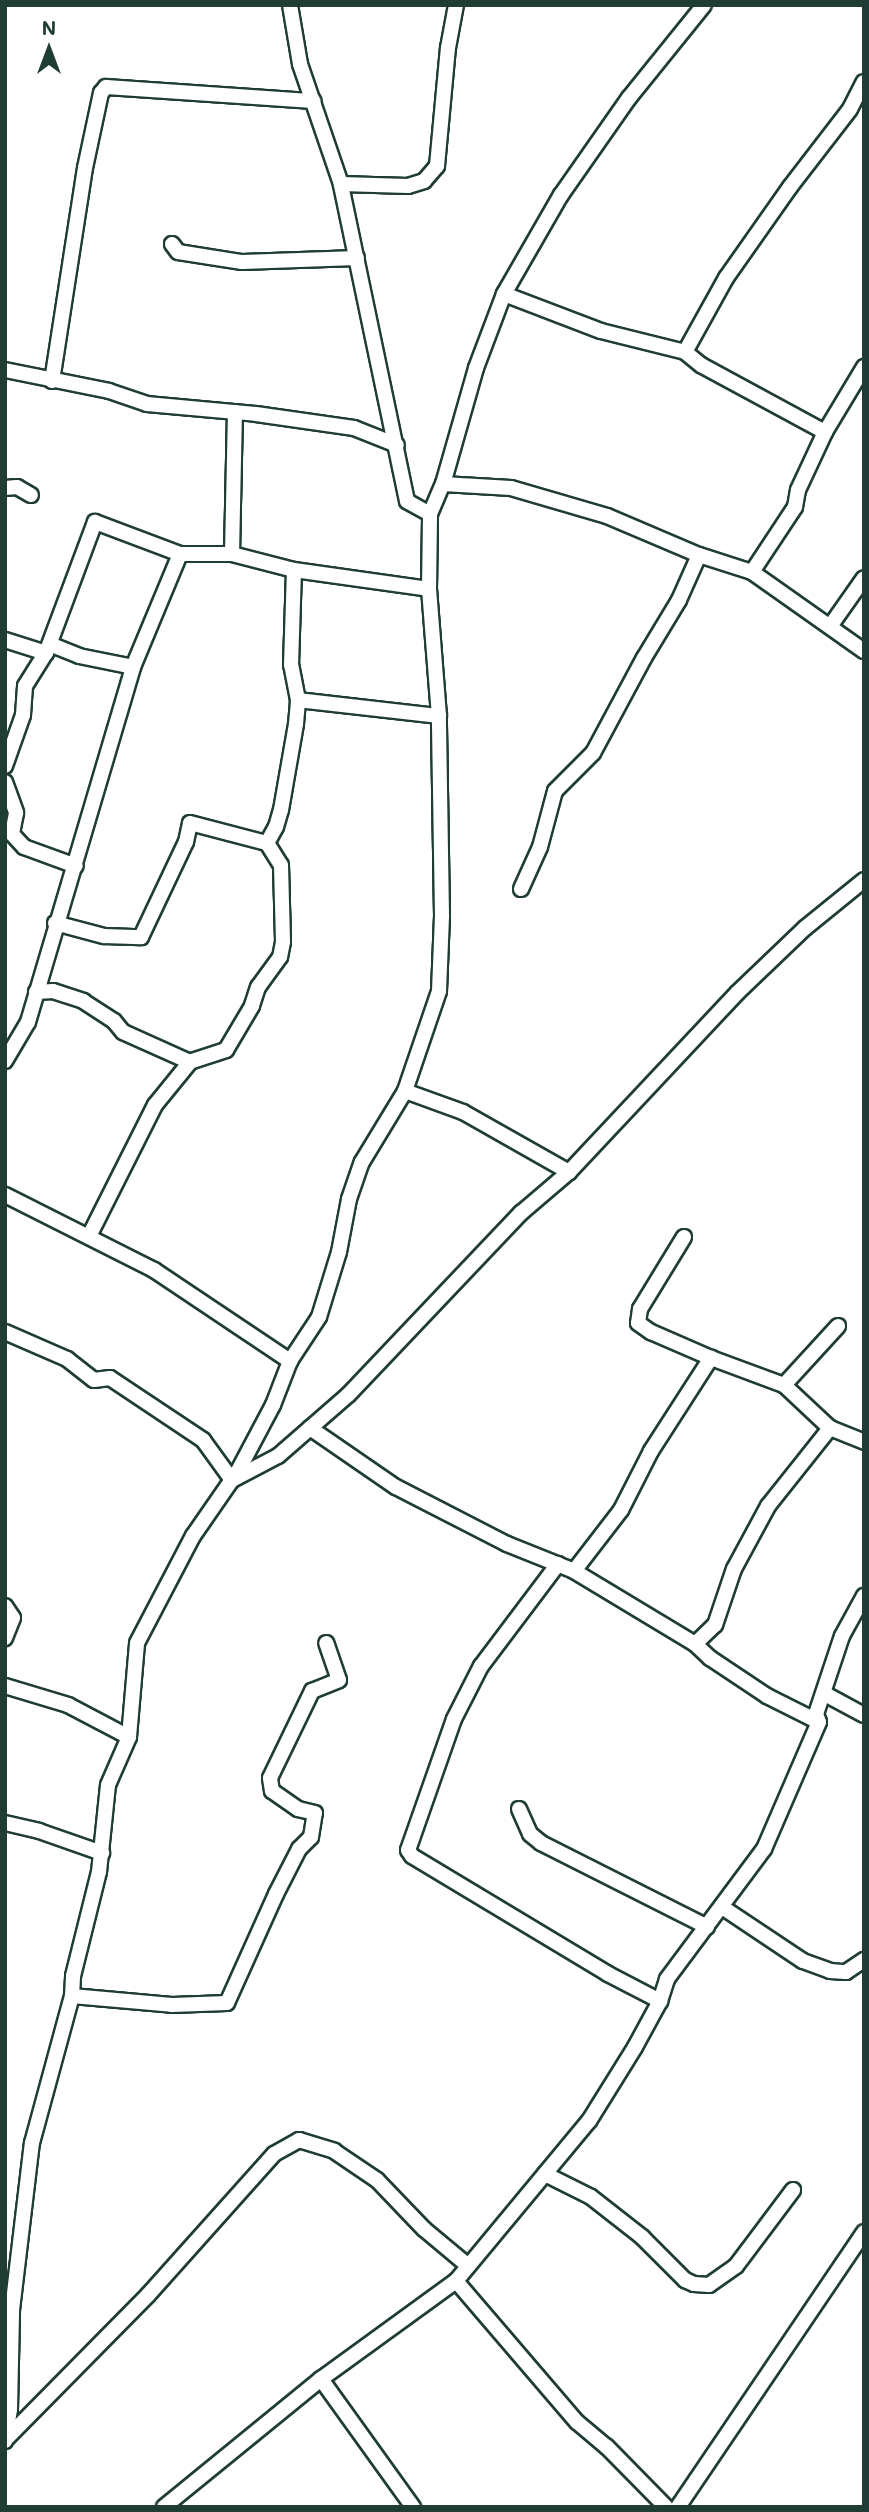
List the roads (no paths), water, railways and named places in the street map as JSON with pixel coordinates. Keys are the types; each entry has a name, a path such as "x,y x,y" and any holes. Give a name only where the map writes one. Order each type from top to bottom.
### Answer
{"street":[{"path":"290,5 300,64 341,184 407,501 430,514"},
{"path":"341,184 408,186 424,181 437,166 442,140 448,47 456,5"},
{"path":"5,2440 10,2409 8,2327 32,2143 72,1996 73,1976 102,1853 108,1785 129,1737 137,1643 193,1536 233,1477 272,1405 290,1361 319,1317 340,1252 349,1199 362,1162 405,1091 439,991 442,916 439,716 429,589 430,514 443,484 476,368 504,294 561,195 629,98 704,5"},
{"path":"685,352 726,278 850,109 864,82"},
{"path":"52,381 85,168 101,93 106,87 314,102"},
{"path":"172,244 178,252 242,262 357,258"},
{"path":"504,294 601,331 685,352 701,365 824,432"},
{"path":"752,572 795,507 798,490 824,432 864,366"},
{"path":"5,370 109,391 147,404 235,412 354,428 397,445"},
{"path":"232,554 235,412"},
{"path":"443,484 510,488 607,516 699,555 752,572 831,625 864,651"},
{"path":"5,488 17,487 31,495"},
{"path":"5,766 23,715 25,686 49,649 95,522 180,554 232,554 294,570 429,589"},
{"path":"5,1061 28,1022 55,923 76,866 133,667 180,554"},
{"path":"521,889 540,847 555,791 593,753 637,669 679,600 699,555"},
{"path":"267,843 281,810 298,700 291,665 294,570"},
{"path":"831,625 864,578"},
{"path":"5,640 133,667"},
{"path":"298,700 439,716"},
{"path":"5,782 16,813 9,832 24,847 76,866"},
{"path":"55,923 104,936 141,937 186,842 190,823 267,843 281,865 283,942 279,957 258,987 252,1006 226,1050 190,1062 155,1105 89,1236"},
{"path":"233,1477 278,1457 349,1394 521,1213 569,1172 737,993 805,928 864,880"},
{"path":"36,992 52,991 83,1001 114,1021 123,1032 190,1062"},
{"path":"405,1091 463,1112 569,1172"},
{"path":"5,1195 154,1270 290,1361"},
{"path":"684,1237 637,1317 638,1323 650,1332 711,1358 784,1385 830,1428 862,1439"},
{"path":"784,1385 838,1326"},
{"path":"5,1332 67,1359 94,1380 110,1378 203,1440 233,1477"},
{"path":"574,1571 621,1510 651,1451 711,1358"},
{"path":"310,1428 396,1487 507,1544 574,1571 695,1644 710,1658 767,1696 819,1722"},
{"path":"695,1644 715,1625 734,1569 768,1506 830,1428"},
{"path":"558,1564 481,1666 454,1719 408,1850 412,1856 608,1974 660,2001"},
{"path":"164,2507 321,2379 456,2281 589,2121 660,2001 667,1979 764,1849 819,1722 816,1714 825,1694 842,1636 864,1596"},
{"path":"5,1606 13,1618 5,1637"},
{"path":"72,1996 172,2005 227,2003 276,1894 299,1849 311,1837 315,1813 298,1809 272,1791 270,1778 312,1691 339,1680 326,1643"},
{"path":"5,1686 68,1705 129,1737"},
{"path":"825,1694 864,1715"},
{"path":"519,1809 530,1834 541,1843 707,1927"},
{"path":"5,1823 39,1831 102,1853"},
{"path":"722,1907 803,1961 830,1971 846,1972 864,1959"},
{"path":"5,2440 148,2295 274,2154 299,2140 334,2151 377,2180 424,2229 467,2265"},
{"path":"545,2174 591,2197 642,2237 685,2280 702,2284 709,2284 736,2266 793,2190"},
{"path":"678,2507 862,2239"},
{"path":"456,2281 577,2421 607,2447 666,2507"},
{"path":"321,2379 412,2507"}]}
